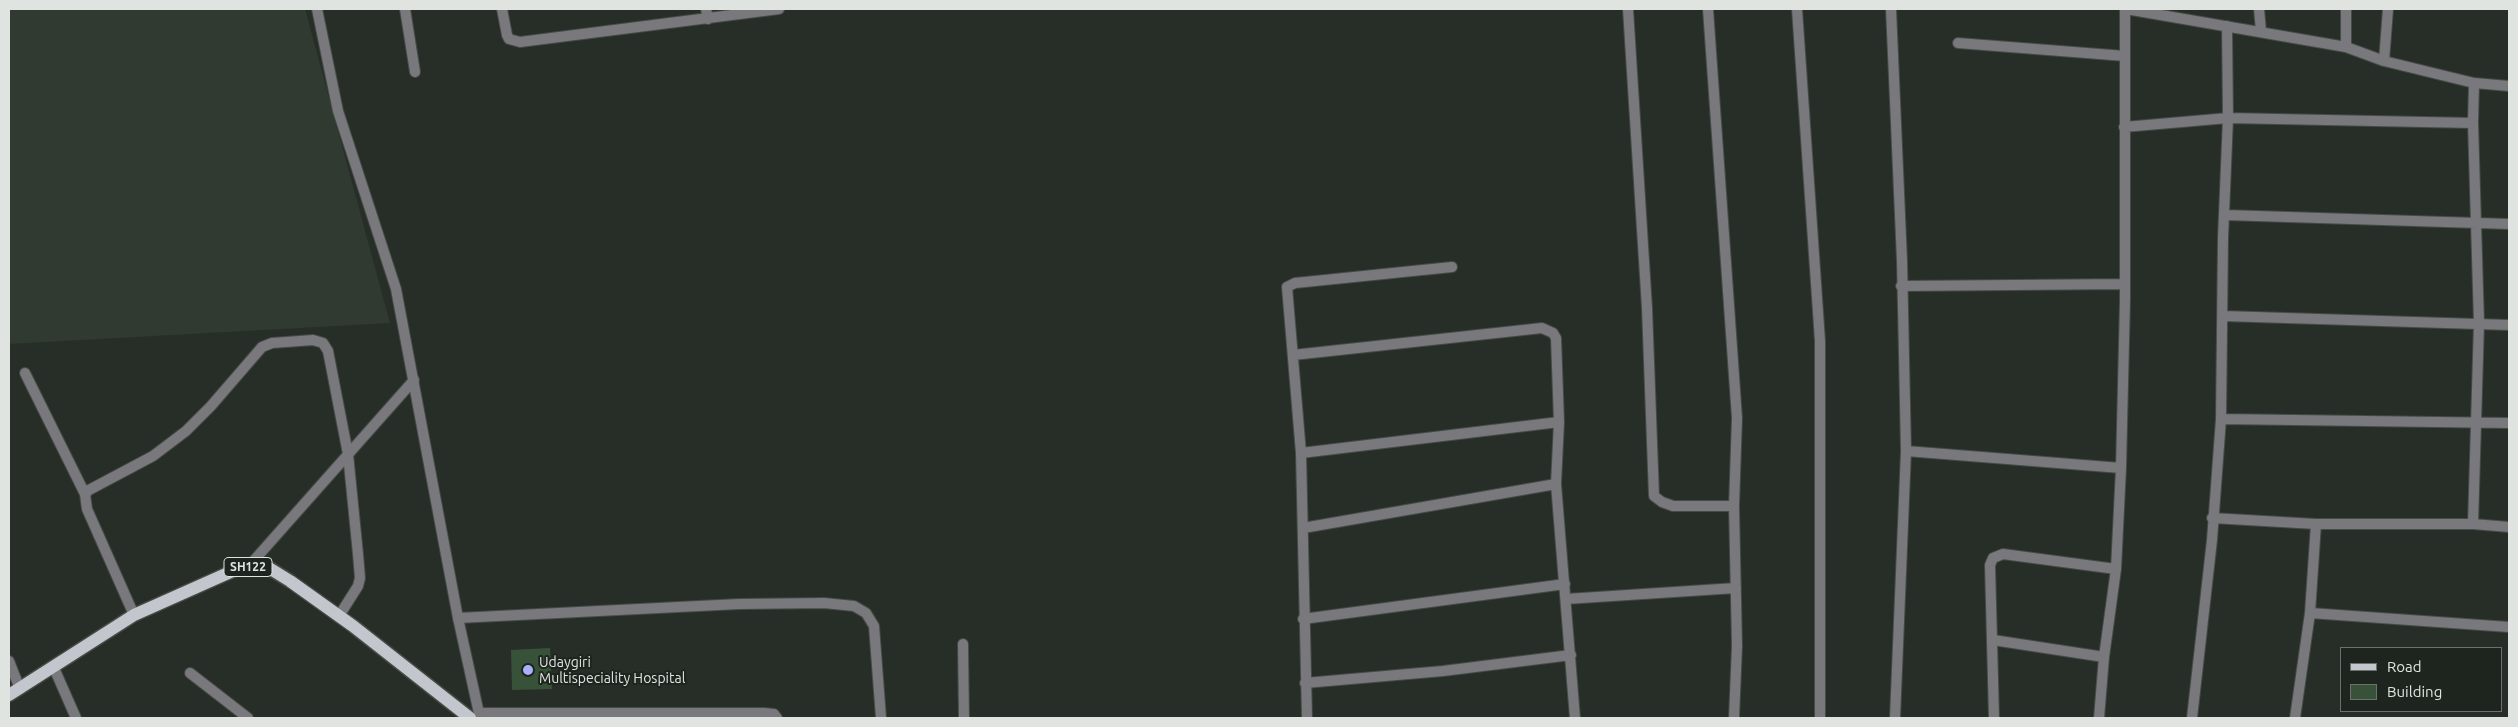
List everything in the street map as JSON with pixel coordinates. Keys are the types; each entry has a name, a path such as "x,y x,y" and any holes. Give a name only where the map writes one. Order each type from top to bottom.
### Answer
{"main road":[{"name":"SH122","path":"9,695 54,668 134,615 235,570 249,566 269,568 339,616 476,716"}],"street":[{"path":"317,9 338,111 396,289 476,716 764,713 774,714 778,718"},
{"path":"405,9 415,72"},
{"path":"502,9 506,35 509,39 520,42 707,14 779,9"},
{"path":"1628,9 1647,308 1654,496 1662,502 1673,506 1734,506"},
{"path":"1708,9 1737,418 1734,506 1737,646 1734,718"},
{"path":"1797,9 1820,341 1820,718"},
{"path":"1891,9 1902,261 1901,286 1906,451 1895,718"},
{"path":"2099,718 2104,657 2116,568 2121,468 2125,284 2125,9 2346,47 2384,61 2474,83 2509,86"},
{"path":"2259,9 2261,31"},
{"path":"2346,9 2346,47"},
{"path":"2384,61 2388,9"},
{"path":"2192,718 2212,540 2212,518 2221,419 2228,118 2227,26"},
{"path":"1958,43 2125,56"},
{"path":"2473,524 2474,421 2479,323 2473,124 2474,83"},
{"path":"2124,127 2228,118 2473,124"},
{"path":"2225,215 2509,224"},
{"path":"1307,718 1301,453 1286,293 1287,287 1291,284 1452,267"},
{"path":"1901,286 2125,284"},
{"path":"2223,316 2509,325"},
{"path":"1293,356 1542,328 1550,330 1556,338 1559,422 1556,484 1575,718"},
{"path":"85,494 89,490 153,456 168,445 211,406 262,347 272,344 313,340 323,343 326,346 348,454 360,578 339,616"},
{"path":"25,373 85,494 87,509 134,615"},
{"path":"249,566 414,380"},
{"path":"2221,419 2474,421 2509,423"},
{"path":"1301,453 1559,422"},
{"path":"1906,451 2121,468"},
{"path":"1303,528 1556,484"},
{"path":"2212,518 2316,524 2473,524 2509,527"},
{"path":"2295,718 2310,613 2316,524"},
{"path":"1994,718 1990,565 1993,558 2003,554 2116,568"},
{"path":"1304,618 1565,584"},
{"path":"1566,599 1736,588"},
{"path":"458,618 739,604 824,603 854,606 866,613 874,626 881,718"},
{"path":"2310,613 2509,627"},
{"path":"1993,640 2104,657"},
{"path":"963,644 964,718"},
{"path":"1305,683 1443,671 1571,655"},
{"path":"9,661 20,689"},
{"path":"54,668 76,718"},
{"path":"190,673 248,718"}],"shaded area":[{"path":"9,9 305,9 390,323 9,344"}],"building":[{"path":"550,648 552,689 512,690 511,650"}],"place":[{"name":"Udaygiri Multispeciality Hospital","path":"528,670"}]}
